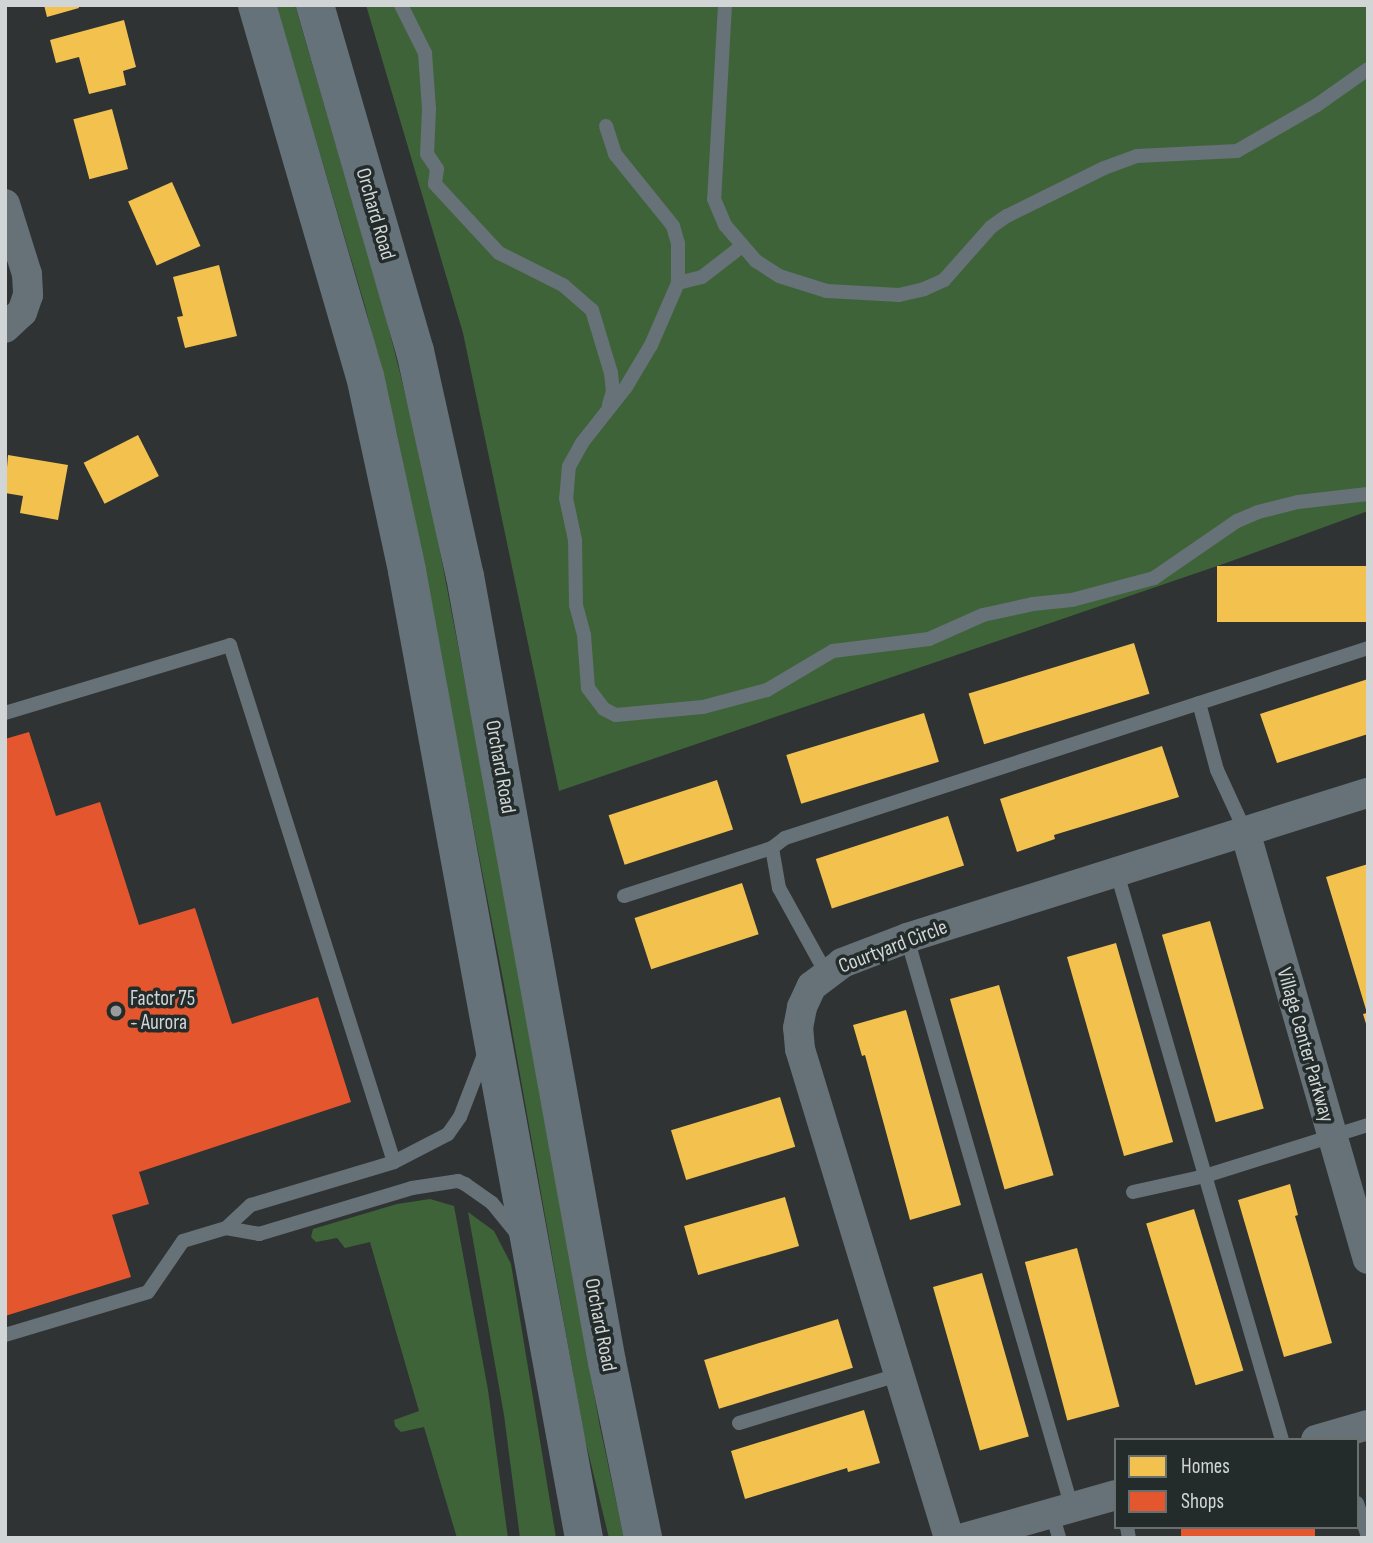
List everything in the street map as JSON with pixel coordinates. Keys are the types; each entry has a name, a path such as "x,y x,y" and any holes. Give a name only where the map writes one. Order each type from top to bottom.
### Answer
{"main road":[{"path":"257,5 365,376 407,571 584,1538"},
{"name":"Orchard Road","path":"315,5 415,351 465,576 607,1362 643,1538"}],"street":[{"path":"5,204 27,274 27,295 22,312 5,328"},
{"name":"Courtyard Circle","path":"949,1538 800,1049 798,1028 802,1006 812,986 826,972 907,938 1368,793"},
{"name":"Village Center Parkway","path":"1245,831 1368,1259"},
{"path":"1330,1438 1368,1425"},
{"path":"964,1538 1061,1519 1114,1496"}],"lane":[{"path":"401,5 425,53 429,109 427,154 437,169 435,184 499,253 563,285 592,310 611,373 613,391 608,410"},
{"path":"724,5 715,199 725,225 756,261 779,276 801,286 864,295 900,295 944,280 991,227 1007,216 1104,167 1137,156 1237,151 1317,105 1368,69"},
{"path":"606,126 615,154 673,226 678,244 678,283 651,345 608,410 582,443 569,466 566,498 575,540 576,605 584,635 588,688 604,709 616,715 683,711 738,698 767,690 833,651 929,639 983,615 1072,600 1154,578 1237,521 1258,512 1298,502 1368,495"},
{"path":"678,283 702,276 742,246"},
{"path":"5,713 230,645 394,1162"},
{"path":"624,896 772,848 785,838 1368,648"},
{"path":"1199,703 1217,771 1245,831"},
{"path":"772,848 779,887 826,972"},
{"path":"1117,873 1281,1438"},
{"path":"907,938 1061,1519"},
{"path":"5,1335 148,1292 183,1241 226,1228 251,1205 394,1162 448,1134 464,1108 491,1034"},
{"path":"1133,1192 1205,1176 1368,1125"},
{"path":"226,1228 259,1234 412,1188 458,1181 492,1203 531,1250"},
{"path":"739,1423 898,1376"},
{"path":"1359,1509 1368,1537"}],"green space":[{"path":"276,5 295,5 384,310 424,468 477,745 600,1427 624,1538 609,1538 584,1435 503,979 397,434 365,306"},
{"path":"366,5 1368,5 1368,511 1226,563 559,791 463,333"},
{"path":"430,1199 454,1206 488,1390 508,1538 457,1538 424,1427 401,1432 395,1426 394,1420 419,1411 370,1242 345,1248 337,1238 316,1242 311,1237 313,1229 397,1204"},
{"path":"468,1212 494,1231 511,1264 556,1538 520,1538 504,1415"}],"building: Homes":[{"path":"44,5 78,5 79,8 47,17"},
{"path":"124,20 136,67 123,71 126,85 89,94 79,57 56,63 50,40"},
{"path":"112,109 128,169 89,179 73,119"},
{"path":"172,182 200,246 157,265 128,202"},
{"path":"219,265 237,336 185,348 177,317 183,316 173,277"},
{"path":"138,435 159,476 105,504 84,463"},
{"path":"8,455 68,465 58,520 20,513 23,496 5,493"},
{"path":"1217,566 1368,566 1368,622 1217,622"},
{"path":"1134,643 1149,694 984,744 969,694"},
{"path":"1368,679 1368,734 1277,763 1260,714"},
{"path":"924,713 939,762 801,804 786,755"},
{"path":"1162,746 1179,797 1054,835 1055,839 1017,852 1000,799"},
{"path":"717,780 733,829 625,865 609,815"},
{"path":"948,816 964,865 832,908 816,859"},
{"path":"1368,864 1367,1027 1363,1014 1367,1013 1326,877"},
{"path":"742,883 759,934 651,969 635,918"},
{"path":"1210,921 1264,1108 1216,1122 1162,935"},
{"path":"1116,943 1173,1142 1124,1156 1067,957"},
{"path":"999,985 1054,1175 1005,1189 950,999"},
{"path":"906,1010 961,1205 910,1220 865,1055 862,1056 853,1025"},
{"path":"780,1097 795,1147 686,1180 671,1130"},
{"path":"1290,1184 1298,1215 1295,1216 1332,1343 1284,1357 1238,1200"},
{"path":"785,1197 799,1246 698,1275 684,1226"},
{"path":"1194,1209 1243,1371 1196,1385 1146,1224"},
{"path":"1077,1248 1119,1406 1067,1420 1025,1262"},
{"path":"982,1273 1029,1436 980,1450 933,1287"},
{"path":"838,1319 853,1368 719,1409 704,1360"},
{"path":"864,1410 880,1463 848,1472 847,1468 745,1499 731,1451"}],"building: Shops":[{"name":"Factor 75 - Aurora","path":"29,732 56,816 100,802 139,925 195,908 232,1024 318,997 351,1102 139,1172 149,1204 112,1215 131,1277 5,1316 5,739"},
{"path":"1181,1529 1315,1529 1315,1538 1181,1538"}],"place":[{"name":"Factor 75 - Aurora","path":"116,1011"}]}
